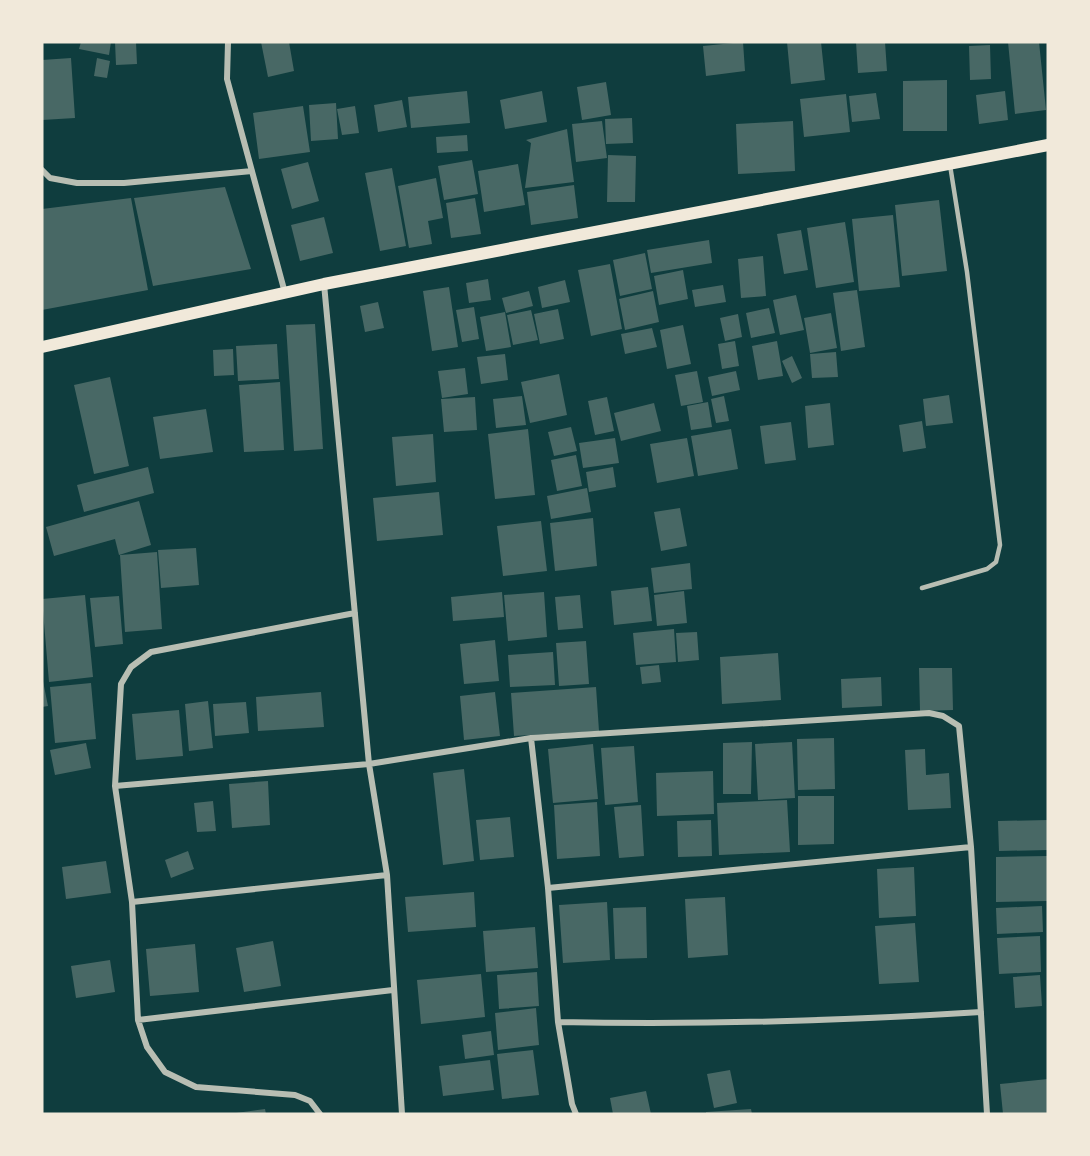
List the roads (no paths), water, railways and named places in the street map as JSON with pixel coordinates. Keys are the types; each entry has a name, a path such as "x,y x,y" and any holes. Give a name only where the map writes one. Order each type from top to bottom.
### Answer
{"main road":[{"path":"42,347 324,284 1048,145"}],"street":[{"path":"228,42 227,79 285,292"},
{"path":"42,170 50,178 77,183 124,183 252,171"},
{"path":"324,284 369,764 387,875 402,1114"},
{"path":"320,1114 310,1101 296,1095 196,1087 165,1072 147,1047 138,1020 132,902 115,786 121,684 131,667 152,652 355,614"},
{"path":"115,786 369,764 531,738 928,713 943,716 959,726 972,847 987,1114"},
{"path":"531,738 548,888 558,1022 572,1104 576,1114"},
{"path":"548,888 972,847"},
{"path":"132,902 387,875"},
{"path":"138,1020 393,990"},
{"path":"558,1022 677,1024 887,1018 981,1012"}],"lane":[{"path":"922,588 987,569 996,562 1000,545 967,272 950,162"}]}
